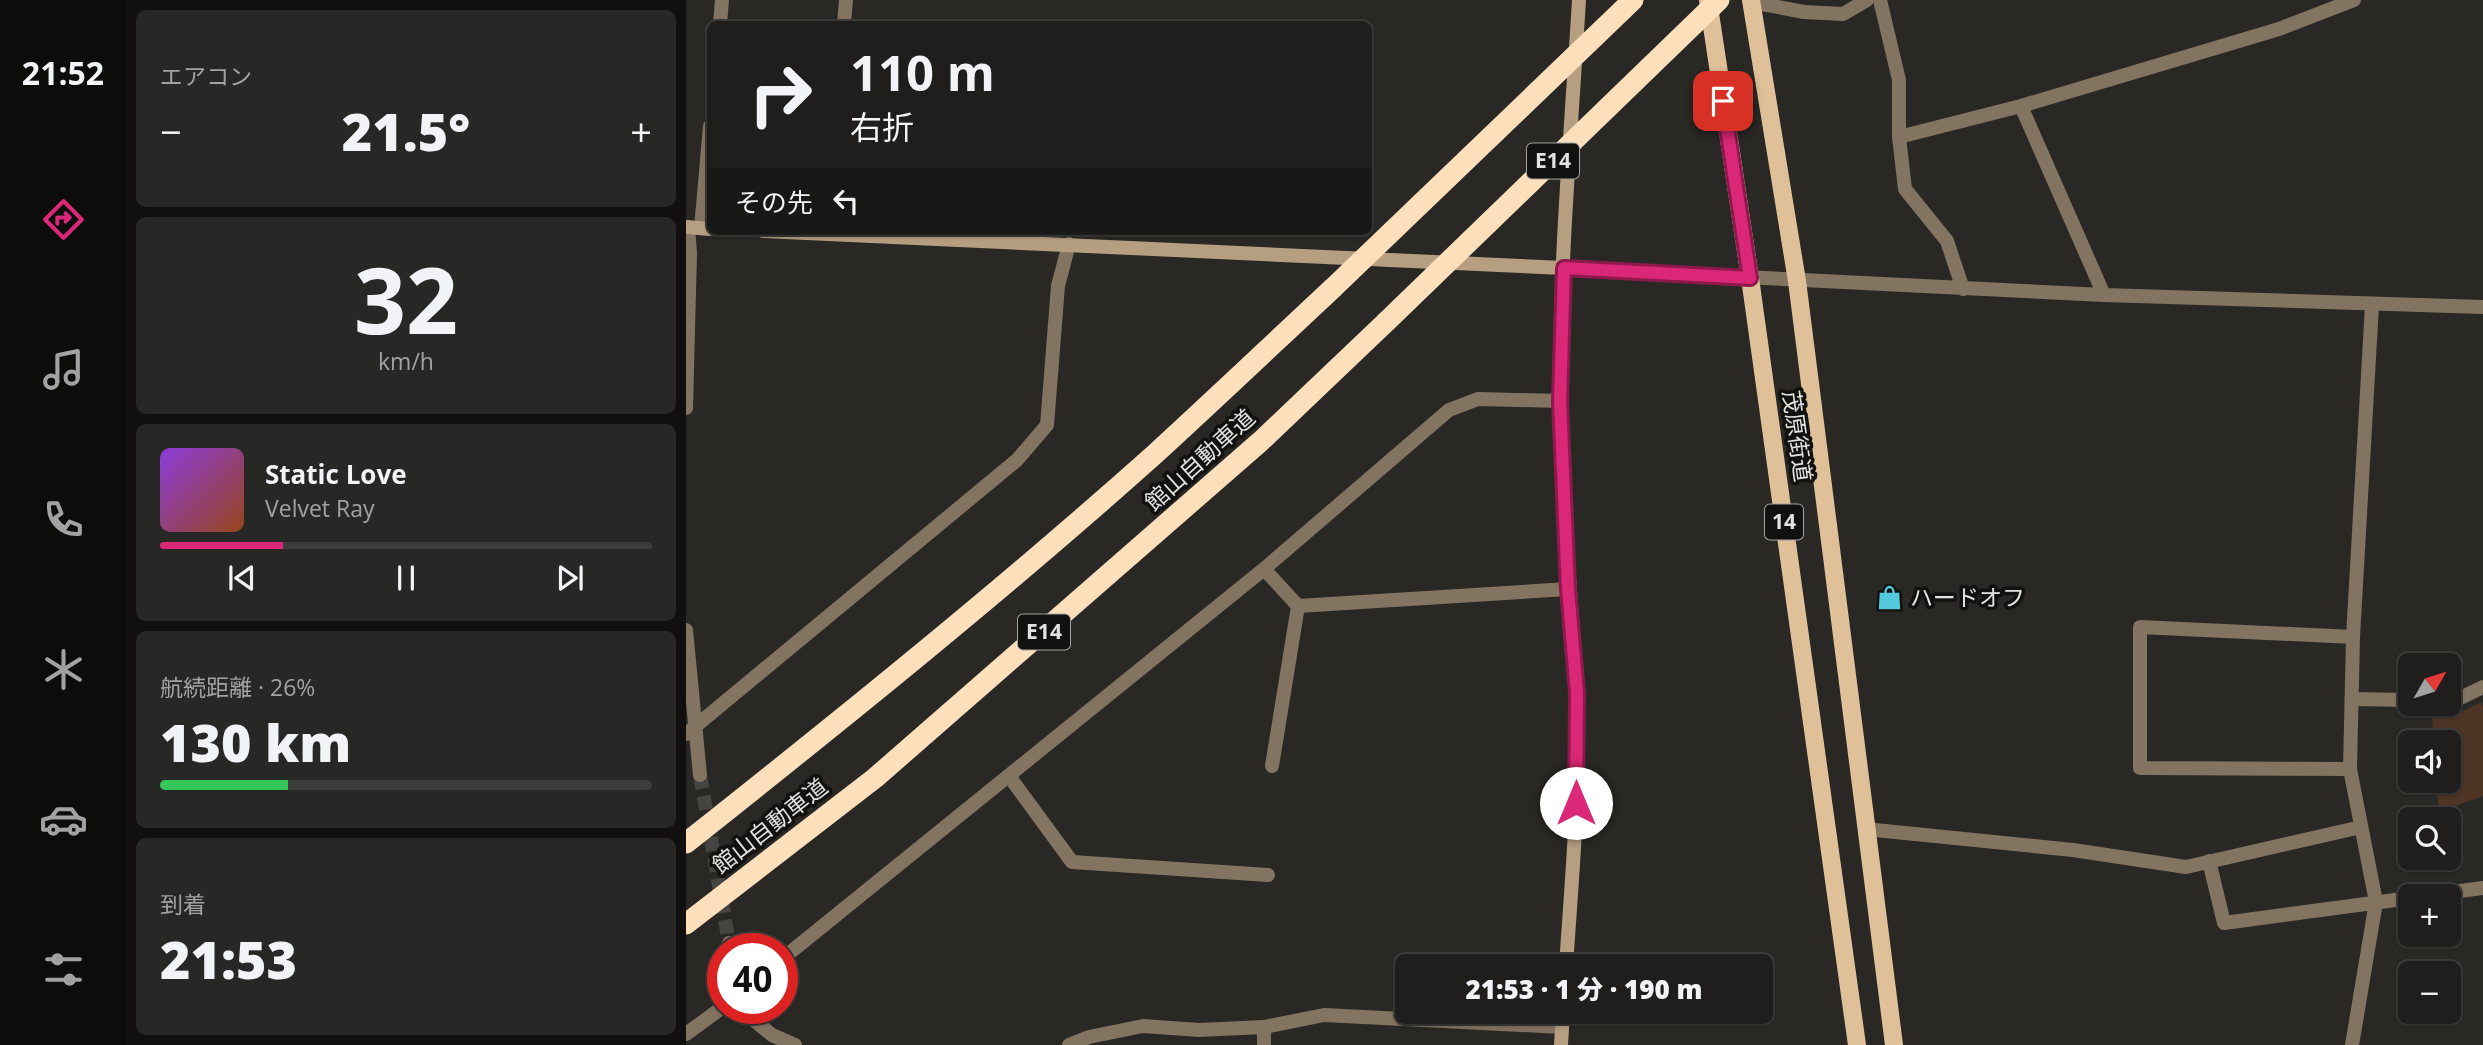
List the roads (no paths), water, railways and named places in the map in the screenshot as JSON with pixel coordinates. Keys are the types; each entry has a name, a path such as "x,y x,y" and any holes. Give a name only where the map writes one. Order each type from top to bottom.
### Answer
{"highway":[{"name":"館山自動車道","path":"686,843 817,740 1154,454 1333,288 1633,0"},
{"name":"館山自動車道","path":"686,925 875,778 1261,442 1719,0"}],"main road":[{"name":"茂原街道","path":"1708,0 1750,278 1857,1045"},
{"name":"茂原街道","path":"1751,1 1797,281 1894,1045"}],"street":[{"path":"720,21 722,0"},
{"path":"844,21 846,0"},
{"path":"1567,954 1576,831 1577,693 1568,589 1560,401 1564,268 1579,0"},
{"path":"1751,1 1804,12 1843,14 1867,0"},
{"path":"1880,0 1899,80 1899,138 1905,189 1947,241 1964,289"},
{"path":"1899,138 2021,106 2279,29 2354,0"},
{"path":"2021,106 2104,295"},
{"path":"686,408 687,337 696,228 707,148"},
{"path":"883,235 1964,289 2483,307"},
{"path":"691,730 1017,460 1046,425 1058,286 1069,244"},
{"path":"2352,1045 2376,902 2350,769 2353,637 2372,305"},
{"path":"798,946 1264,569 1449,410 1478,400 1560,401"},
{"path":"1264,569 1298,606"},
{"path":"1298,606 1568,589"},
{"path":"1272,766 1298,606"},
{"path":"2350,769 2140,768 2140,627 2353,637"},
{"path":"686,630 691,730 700,775"},
{"path":"2461,698 2483,687"},
{"path":"2353,699 2398,700"},
{"path":"1009,776 1072,862 1268,875"},
{"path":"1865,829 2073,850 2186,867 2361,827"},
{"path":"2209,861 2224,923 2398,899"},
{"path":"2461,891 2483,888"},
{"path":"1069,1045 1089,1037 1143,1027 1199,1030 1264,1027 1324,1015 1562,1027"},
{"path":"686,1034 707,1019"},
{"path":"759,1024 772,1035 795,1045"},
{"path":"1561,1045 1562,1024"},
{"path":"1264,1027 1264,1045"}],"tunnel":[{"path":"700,775 727,933"}],"place":[{"name":"ハードオフ","path":"1890,598"}]}
